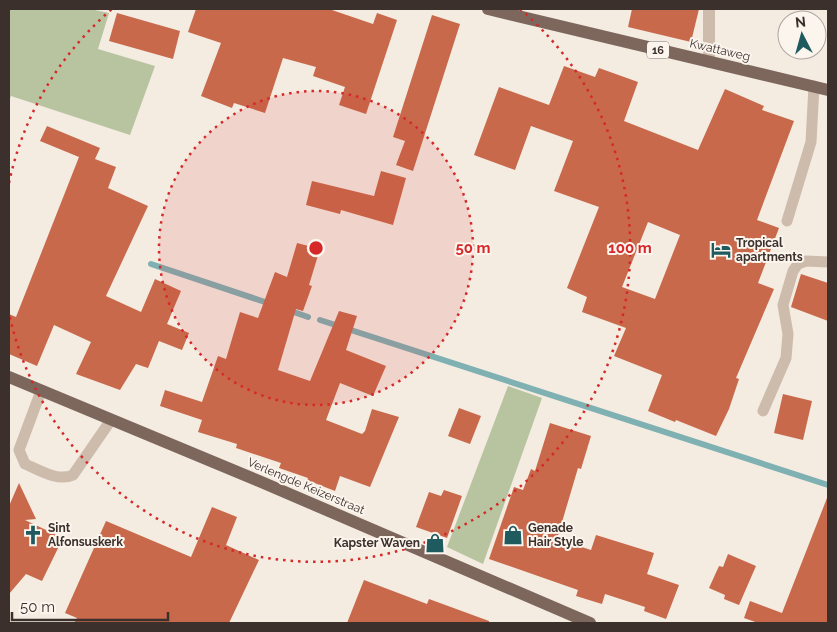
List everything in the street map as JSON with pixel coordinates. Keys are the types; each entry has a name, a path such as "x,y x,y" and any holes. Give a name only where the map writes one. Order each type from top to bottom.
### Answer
{"main road":[{"name":"Kwattaweg","path":"488,9 828,90"},
{"name":"Verlengde Keizerstraat","path":"9,377 590,623"}],"street":[{"path":"709,9 709,62"}],"lane":[{"path":"787,221 811,142 814,86"},
{"path":"763,411 786,358 788,334 783,305 793,271 798,264 806,261 828,262"},
{"path":"41,391 20,450 25,464 36,469 63,478 73,475 111,420"}],"green space":[{"path":"9,9 90,9 109,13 98,49 155,66 130,135 11,96 9,101"},
{"path":"508,386 542,398 483,564 447,547"}],"building":[{"path":"196,9 329,9 373,24 377,13 397,20 366,114 339,105 345,87 313,76 316,67 283,58 265,113 234,103 232,108 201,96 221,43 188,32"},
{"path":"632,9 699,9 691,42 628,27"},
{"path":"117,13 180,31 173,59 109,41"},
{"path":"432,15 460,24 413,171 396,165 405,141 393,137"},
{"path":"564,66 595,77 599,68 638,82 624,121 698,150 725,89 764,106 762,110 794,121 757,220 779,228 758,283 774,289 736,378 739,379 729,409 716,436 648,411 662,375 614,356 626,328 582,312 587,297 567,288 599,207 554,191 573,141 531,126 515,170 474,155 499,87 549,105","holes":["648,222 680,235 655,299 622,287"]},
{"path":"47,126 100,148 95,159 116,167 108,188 148,206 106,296 141,312 155,279 181,291 167,324 189,333 182,350 159,341 148,368 136,364 120,390 76,374 91,342 54,325 37,366 9,354 9,314 16,317 79,157 40,141"},
{"path":"381,171 406,178 393,225 341,210 340,214 306,205 312,181 374,196"},
{"path":"297,243 320,249 309,285 312,286 303,311 296,309 278,370 310,381 339,311 357,316 346,350 386,366 373,396 340,383 326,420 362,434 365,431 372,409 399,417 370,487 340,476 335,491 307,480 308,478 279,468 281,463 236,448 237,444 198,432 202,420 160,406 165,390 202,402 218,356 226,359 240,312 258,318 275,272 287,277"},
{"path":"801,274 828,283 828,321 791,307"},
{"path":"783,394 812,401 803,440 774,433"},
{"path":"459,408 481,416 470,444 448,436"},
{"path":"550,423 591,436 581,469 578,468 557,539 591,550 596,535 654,553 647,574 679,585 666,619 644,611 645,607 605,594 602,604 576,596 578,590 489,559 514,487 523,490 531,469 535,471"},
{"name":"Sint Alfonsuskerk","path":"19,483 36,519 25,520 63,538 42,581 26,574 9,594 9,506"},
{"path":"444,490 462,496 447,538 416,527 429,492 441,496"},
{"path":"827,498 828,623 758,623 744,618 750,601 782,613"},
{"path":"212,507 237,517 226,545 259,560 229,623 74,623 77,618 65,613 106,521 191,557"},
{"path":"728,554 756,566 739,605 724,599 725,595 709,588 719,566 723,567"},
{"path":"364,580 427,604 429,599 489,621 489,623 347,623"}],"waterway":[{"path":"151,264 271,304"},
{"path":"288,310 308,317"},
{"path":"320,320 828,485"}],"place":[{"name":"Tropical apartments","path":"721,250"},
{"name":"Sint Alfonsuskerk","path":"33,535"},
{"name":"Genade Hair Style","path":"513,535"},
{"name":"Kapster Waven","path":"435,543"}]}
